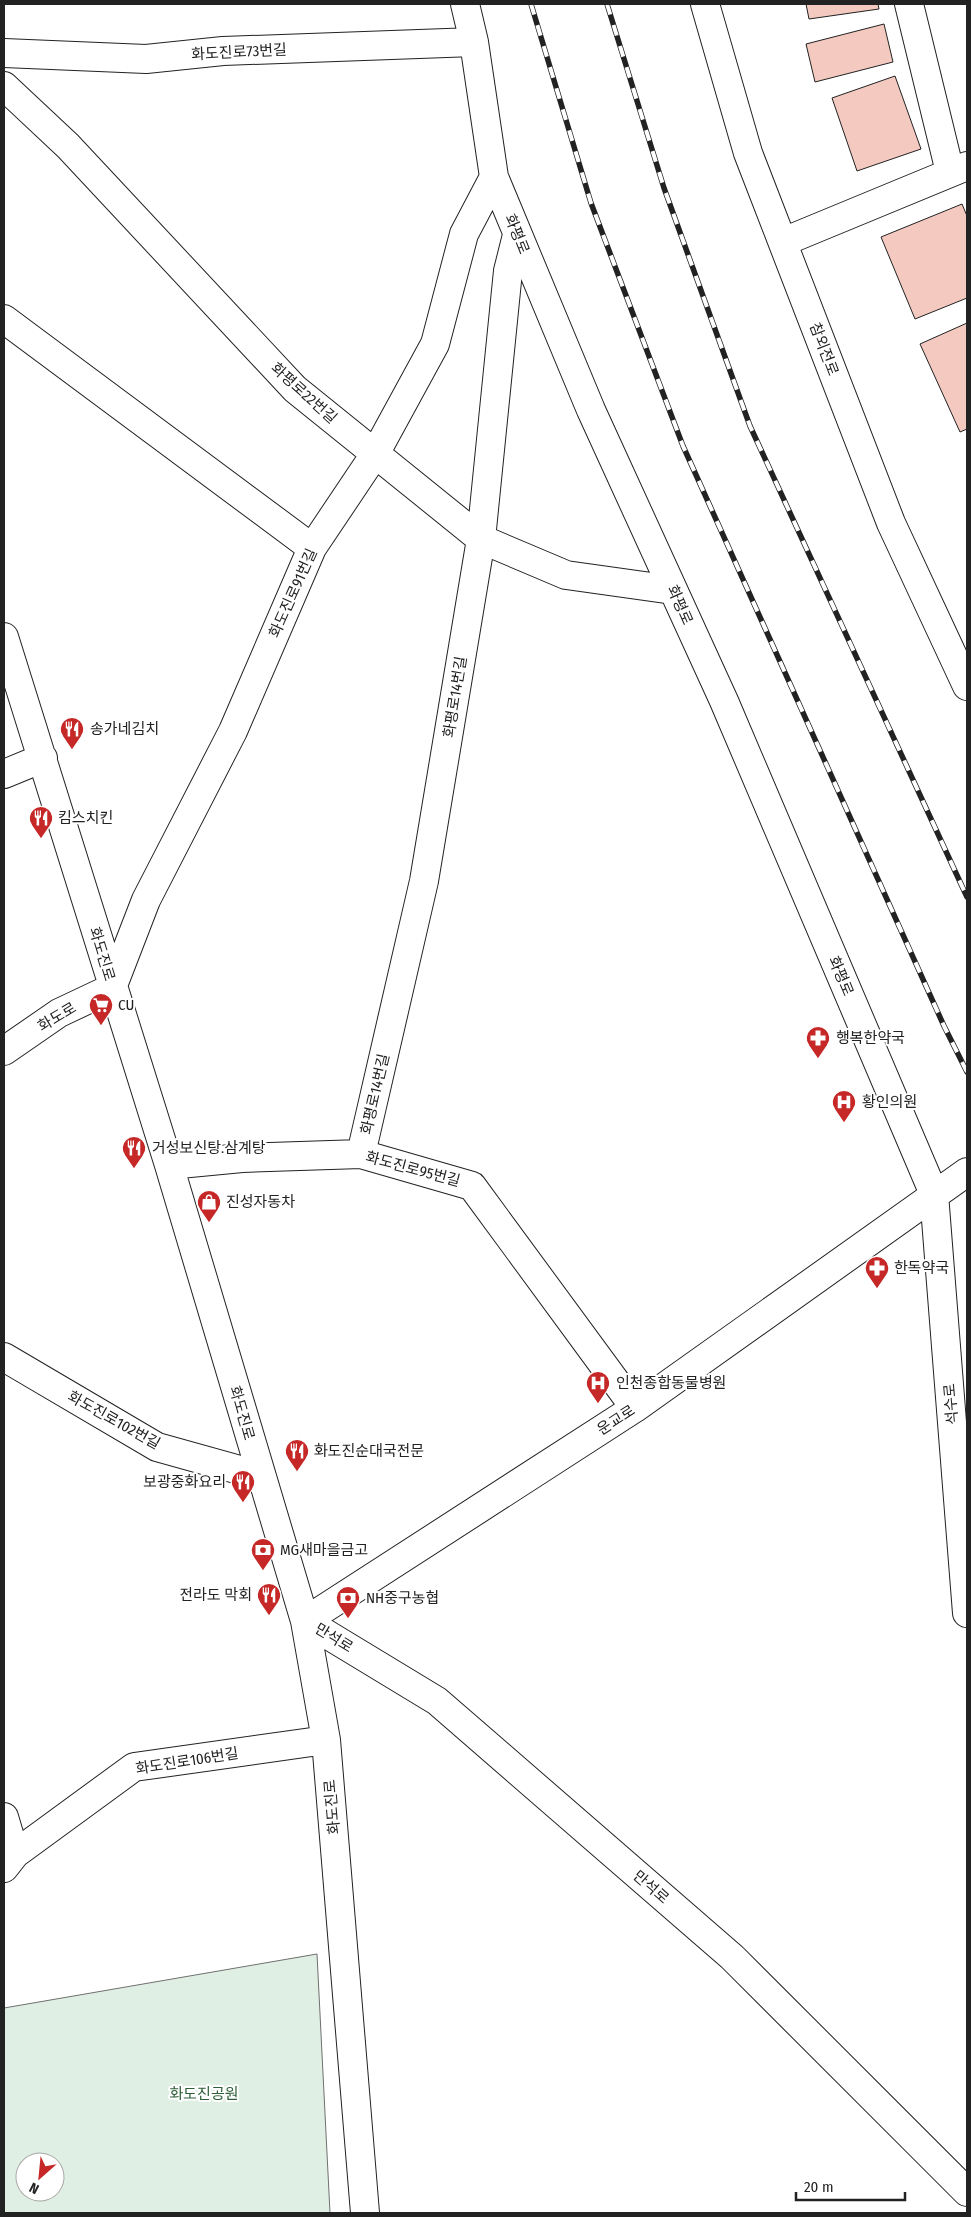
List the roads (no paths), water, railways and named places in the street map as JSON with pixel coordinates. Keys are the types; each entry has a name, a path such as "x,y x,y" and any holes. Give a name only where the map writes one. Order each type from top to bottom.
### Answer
{"street":[{"name":"화평로","path":"465,4 474,42 494,176 591,410 724,701 934,1194"},
{"name":"참외전로","path":"705,4 748,153 891,523 967,686"},
{"path":"783,242 958,169 909,4"},
{"name":"화도진로73번길","path":"4,52 146,59 223,51 474,42"},
{"name":"화평로22번길","path":"4,86 68,146 181,270 295,389 481,539 566,575 673,590"},
{"name":"화도진로91번길","path":"112,988 146,900 233,731 312,548 375,454 435,344 464,234 494,176"},
{"name":"화평로14번길","path":"361,1154 424,881 481,539 508,271 517,234"},
{"path":"4,319 312,548"},
{"name":"화도진로","path":"4,637 112,988 169,1165 260,1476 305,1621 326,1740 365,2213"},
{"path":"4,774 42,758"},
{"name":"화도로","path":"4,1051 59,1012 112,988"},
{"name":"화도진로95번길","path":"169,1165 242,1158 361,1154 472,1186 635,1408"},
{"name":"운교로","path":"305,1621 635,1408 967,1172"},
{"name":"석수로","path":"934,1194 967,1614"},
{"name":"화도진로102번길","path":"4,1357 158,1447 260,1476"},
{"name":"만석로","path":"305,1621 437,1701 732,1958 967,2192"},
{"name":"화도진로106번길","path":"7,1855 134,1767 326,1740"},
{"name":"화도진로106번길","path":"4,1817 7,1855"}],"railway":[{"path":"531,4 591,203 683,446 944,1026 967,1072"},
{"path":"607,4 664,188 750,426 967,897"}],"place":[{"name":"송가네김치","path":"72,750"},
{"name":"킴스치킨","path":"41,839"},
{"name":"CU","path":"101,1026"},
{"name":"행복한약국","path":"818,1059"},
{"name":"황인의원","path":"844,1123"},
{"name":"거성보신탕.삼계탕","path":"134,1169"},
{"name":"진성자동차","path":"209,1223"},
{"name":"한독약국","path":"877,1289"},
{"name":"인천종합동물병원","path":"598,1404"},
{"name":"화도진순대국전문","path":"297,1472"},
{"name":"보광중화요리","path":"243,1503"},
{"name":"MG새마을금고","path":"263,1571"},
{"name":"전라도 막회","path":"269,1616"},
{"name":"NH중구농협","path":"348,1619"}],"park label":[{"name":"화도진공원","path":"204,2094"}]}
